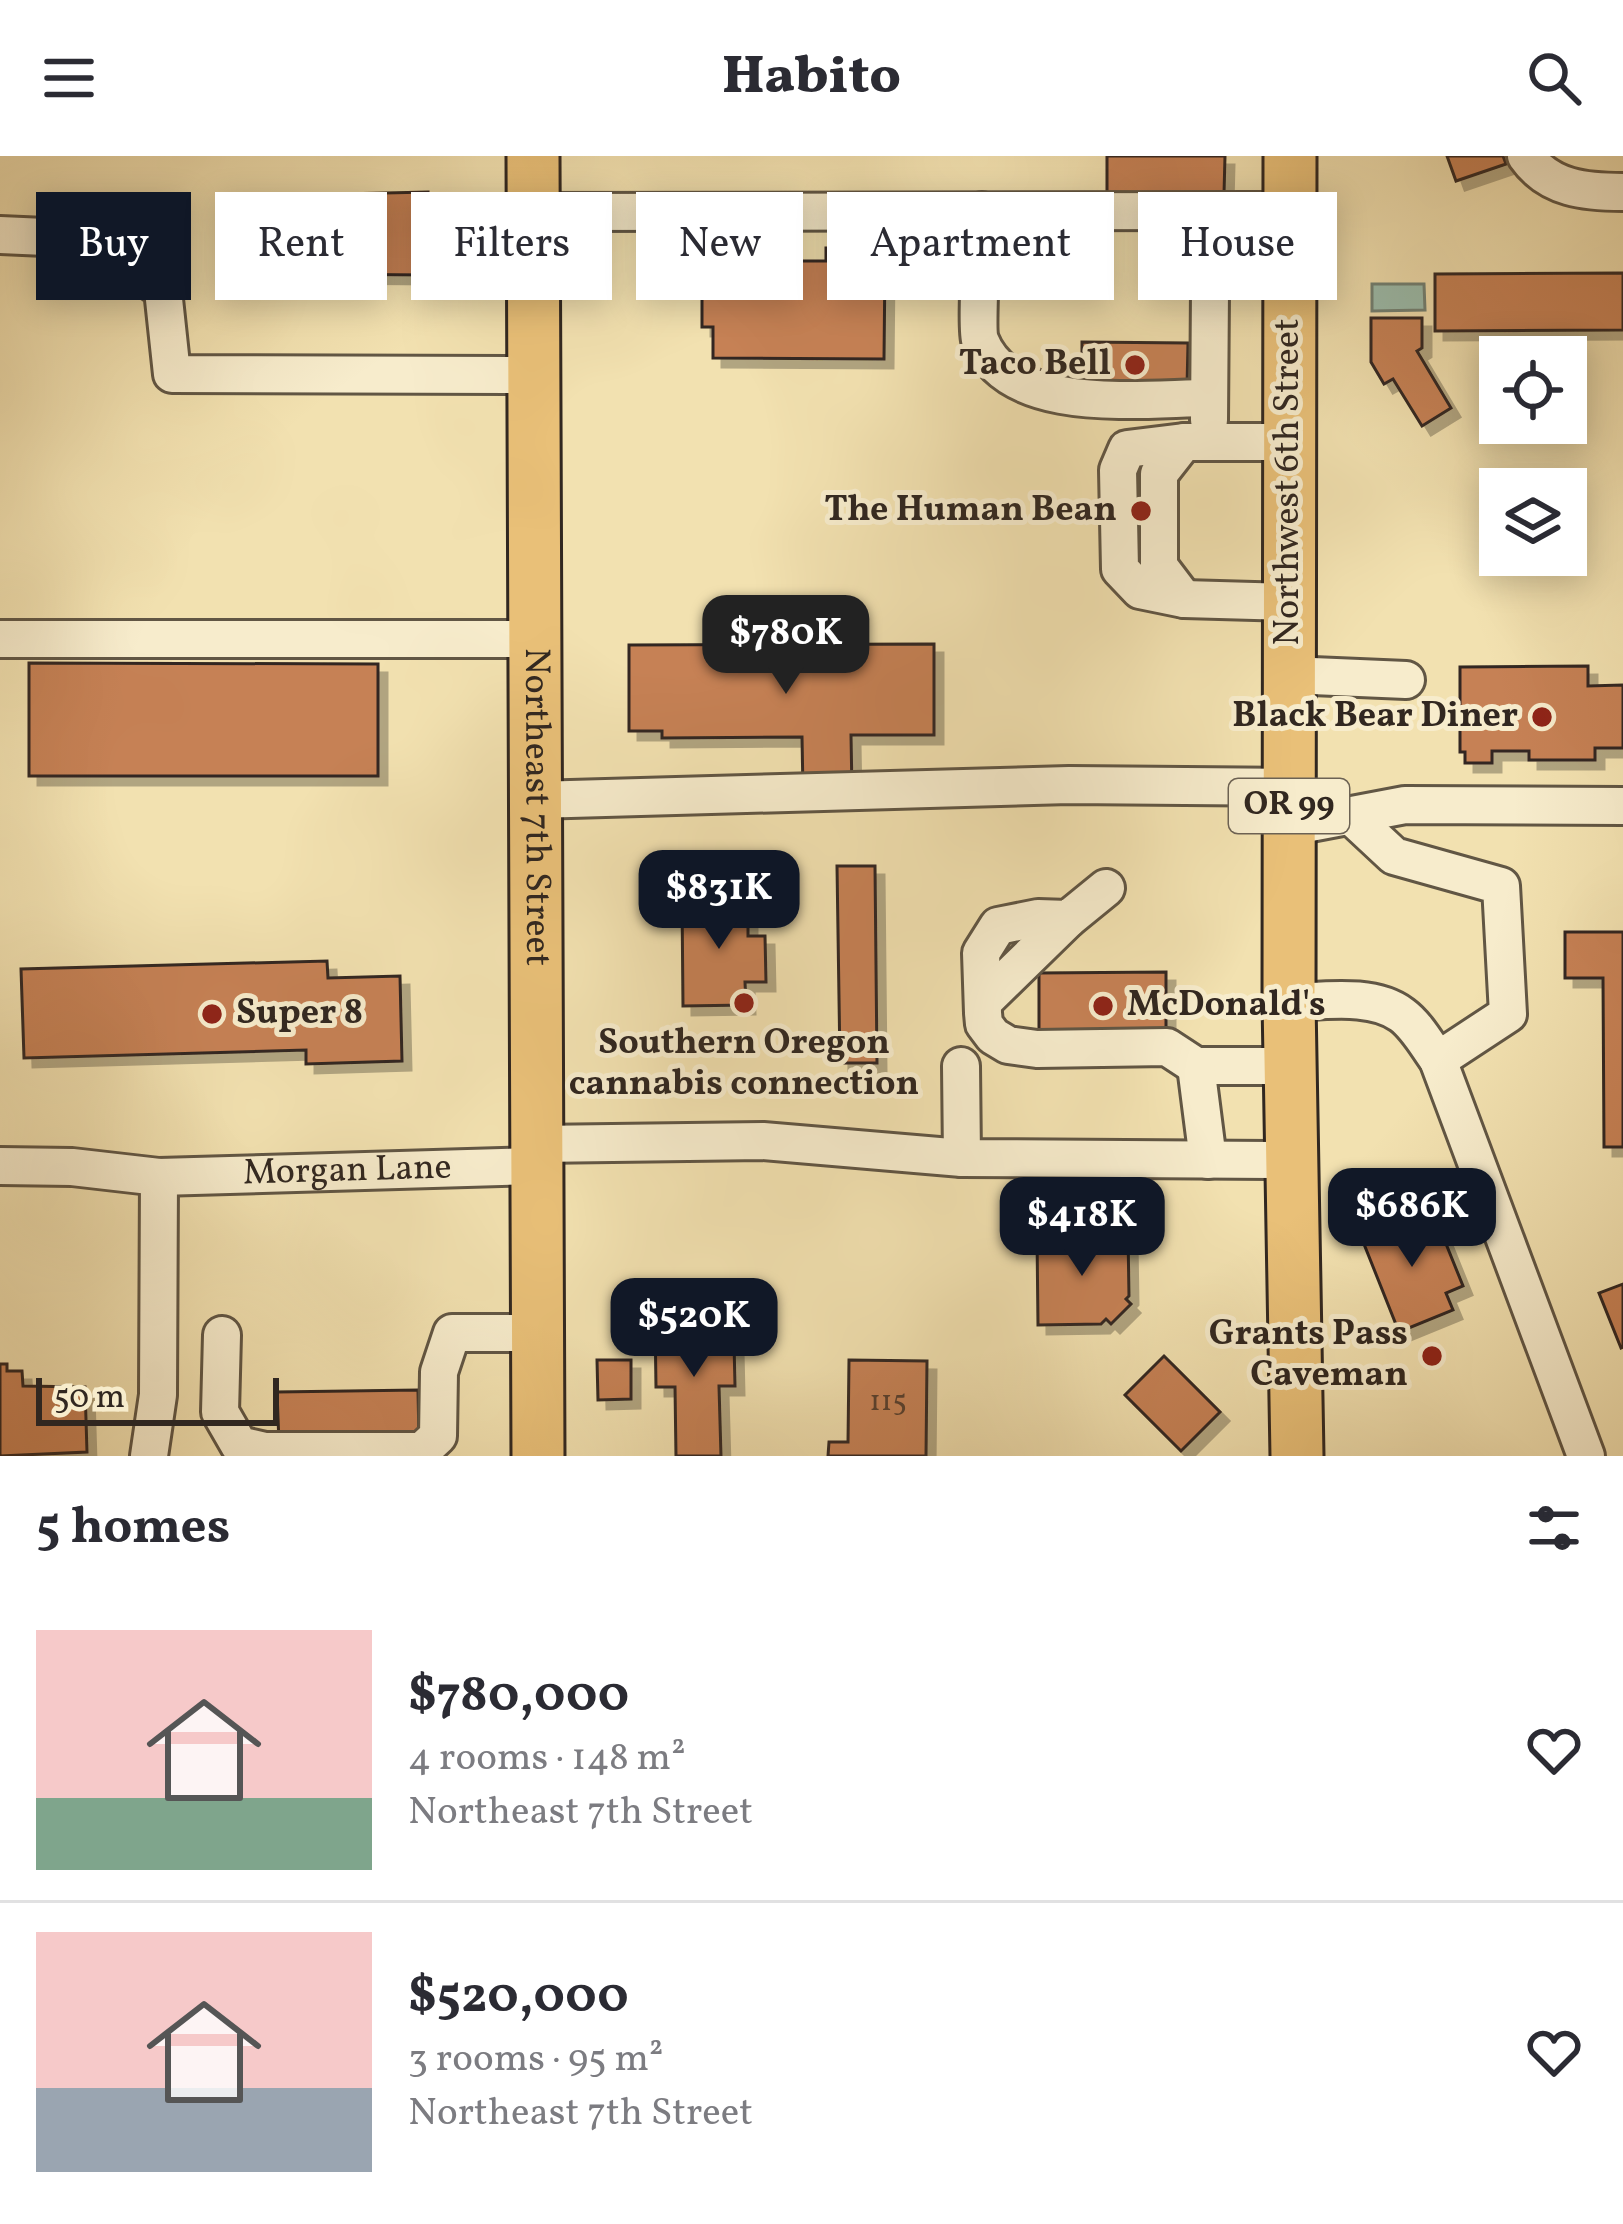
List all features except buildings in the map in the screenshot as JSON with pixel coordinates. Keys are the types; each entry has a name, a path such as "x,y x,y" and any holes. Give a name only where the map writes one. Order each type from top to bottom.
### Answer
{"highway":[{"name":"Northeast 7th Street","path":"533,156 533,192"},
{"name":"Northwest 6th Street","path":"1290,156 1290,192"},
{"name":"Northeast 7th Street","path":"534,300 538,1456"},
{"name":"Northwest 6th Street","path":"1290,300 1289,1002 1298,1456"}],"street":[{"path":"1526,156 1536,170 1562,184 1623,192"},
{"path":"612,212 827,211"},
{"path":"0,235 89,239 163,290 172,374 534,375"},
{"path":"981,300 980,339 998,363 1039,391 1078,397 1209,398"},
{"path":"1196,442 1209,398 1210,300"},
{"path":"1289,602 1184,599 1139,590 1120,568 1118,470 1127,448 1290,442"},
{"path":"0,639 535,639"},
{"path":"1289,675 1406,680"},
{"path":"535,800 1069,785 1350,815 1405,805 1623,806"},
{"path":"1350,815 1394,856 1501,886 1508,1015 1438,1060"},
{"path":"1106,888 1067,920 1037,918 998,926 982,953 984,1024 993,1036 1008,1045 1037,1049 1167,1047 1196,1066 1290,1066"},
{"path":"1289,1002 1381,1005 1401,1014 1438,1060 1586,1456"},
{"path":"961,1066 962,1158"},
{"path":"1196,1066 1208,1160"},
{"name":"Morgan Lane","path":"0,1166 72,1167 159,1177 763,1141 962,1158 1292,1160"},
{"path":"149,1456 158,1396 159,1177"},
{"path":"222,1335 220,1412 239,1445 265,1450 422,1450 439,1436 439,1372 452,1333 538,1333"}],"shaded area":[{"path":"1372,284 1424,284 1425,310 1372,311"}],"place":[{"name":"Taco Bell","path":"1135,365"},
{"name":"The Human Bean","path":"1141,511"},
{"name":"Black Bear Diner","path":"1542,717"},
{"name":"Southern Oregon cannabis connection","path":"744,1003"},
{"name":"McDonald's","path":"1103,1006"},
{"name":"Super 8","path":"212,1014"},
{"name":"Grants Pass Caveman","path":"1432,1356"}]}
